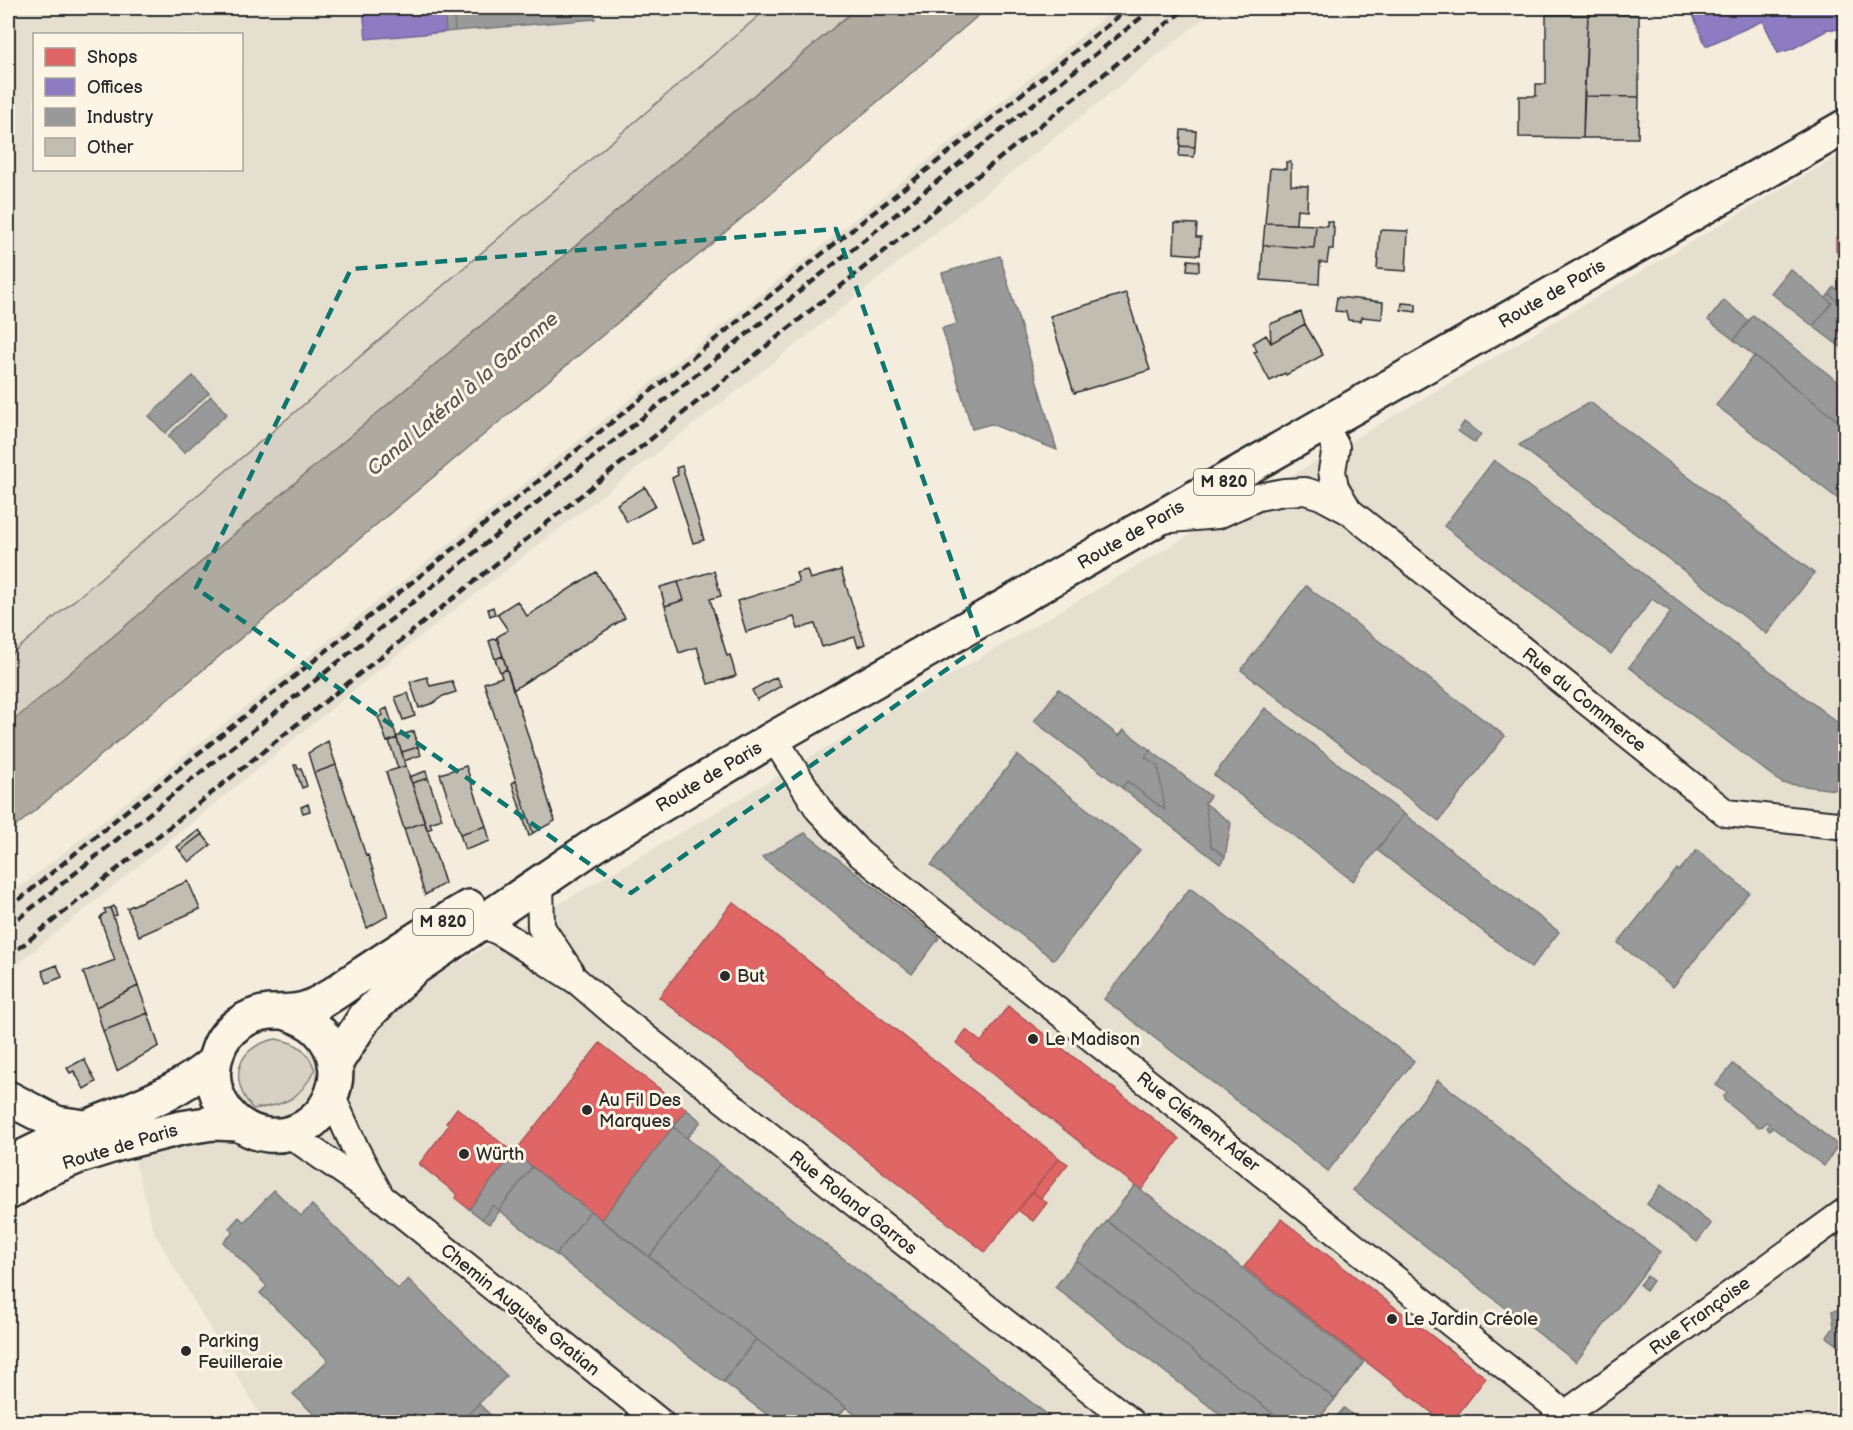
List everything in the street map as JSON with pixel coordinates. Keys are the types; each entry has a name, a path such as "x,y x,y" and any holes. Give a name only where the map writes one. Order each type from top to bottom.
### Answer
{"main road":[{"name":"Route de Paris","path":"335,1064 365,1017 413,969 604,839 774,738 1845,126"},
{"name":"Route de Paris","path":"287,1013 310,1007 427,931 526,875 604,839"},
{"name":"Route de Paris","path":"289,1134 260,1134 239,1124 227,1112 218,1097 213,1080 214,1062 219,1046 240,1022 255,1015 270,1012 287,1013 304,1019 319,1031 330,1046 335,1064 336,1080 332,1097"},
{"name":"Route de Paris","path":"8,1164 85,1127 171,1092 198,1076 214,1062"},
{"path":"289,1134 307,1126 321,1113 332,1097"},
{"path":"8,1098 56,1123 85,1127"},
{"name":"Route de Paris","path":"8,1192 46,1170 121,1143 181,1128 213,1123 239,1124"}],"street":[{"name":"Rue du Commerce","path":"1324,425 1336,447 1332,471 1335,487 1349,511"},
{"name":"Rue du Commerce","path":"1157,520 1218,515 1258,497 1284,492 1305,491 1321,496 1349,511 1725,813 1845,826"},
{"name":"Rue Clément Ader","path":"774,738 819,810 861,854 1560,1418"},
{"name":"Rue Roland Garros","path":"540,883 541,927 577,981"},
{"name":"Rue Roland Garros","path":"479,923 500,932 577,981 612,1012 1131,1422"},
{"name":"Chemin Auguste Gratian","path":"332,1097 381,1197"},
{"name":"Chemin Auguste Gratian","path":"289,1134 381,1197 660,1422"},
{"name":"Rue Françoise","path":"1560,1418 1845,1211"}],"highlighted area":[{"path":"836,229 981,645 631,893 196,588 351,269"}],"shaded area":[{"path":"8,8 768,8 8,657"},
{"path":"768,8 857,8 8,726 8,657"},
{"path":"1116,8 1217,8 783,355 416,640 8,972 8,897"},
{"path":"1845,152 1845,1422 264,1422 154,1232 133,1153"},
{"path":"276,1039 301,1048 309,1057 315,1070 303,1088 290,1099 253,1109 240,1086 240,1065 252,1049"}],"water":[{"name":"Canal Latéral à la Garonne","path":"857,8 987,8 702,252 8,833 8,725"}],"building: Shops":[{"path":"1846,233 1846,259 1836,251 1836,238"},
{"path":"733,902 1059,1158 985,1252 659,997"},
{"path":"1008,1006 1179,1139 1141,1190 956,1043 966,1030 981,1042"},
{"path":"600,1043 687,1110 601,1220 514,1153"},
{"path":"457,1108 514,1153 469,1209 455,1198 458,1195 419,1164 449,1125 446,1123"},
{"path":"1059,1158 1068,1164 1041,1198 1032,1192"},
{"path":"1032,1192 1047,1203 1033,1221 1018,1210"},
{"path":"1281,1219 1486,1378 1452,1422 1444,1422 1244,1267"}],"building: Offices":[{"path":"363,8 444,8 446,32 366,39"},
{"path":"1710,8 1712,13 1722,8 1846,11 1846,30 1825,29 1826,31 1792,49 1778,53 1763,21 1706,46 1693,15"}],"building: Industry":[{"path":"444,8 453,8 455,31 446,32"},
{"path":"453,8 594,8 595,19 455,31"},
{"path":"1000,256 1057,450 991,424 972,429 942,328 957,324 942,273"},
{"path":"1790,269 1832,303 1813,326 1771,293"},
{"path":"1834,287 1846,296 1846,307 1829,294"},
{"path":"1829,294 1846,307 1846,351 1813,326 1832,303 1826,298"},
{"path":"1724,300 1749,321 1734,340 1708,320"},
{"path":"1753,315 1846,388 1846,417 1841,423 1734,340"},
{"path":"1754,356 1846,427 1846,505 1716,405"},
{"path":"193,376 209,393 165,433 149,416"},
{"path":"211,396 227,414 184,453 168,436"},
{"path":"1590,402 1814,573 1767,634 1519,445"},
{"path":"1464,422 1481,434 1475,443 1458,431"},
{"path":"1494,460 1846,729 1846,775 1835,790 1782,783 1629,667 1671,612 1652,599 1611,654 1444,526"},
{"path":"1306,586 1505,736 1439,821 1241,670"},
{"path":"1059,689 1119,736 1124,730 1150,750 1145,757 1158,766 1165,810 1127,781 1122,788 1034,721"},
{"path":"1265,708 1404,814 1353,881 1214,775"},
{"path":"1150,750 1210,796 1205,803 1211,846 1225,857 1220,864 1122,788 1127,781 1165,810 1158,766 1145,757"},
{"path":"1017,755 1140,850 1054,960 931,865"},
{"path":"1205,803 1231,823 1225,857 1211,846"},
{"path":"1404,814 1559,932 1531,968 1377,850"},
{"path":"805,833 939,938 912,974 762,857"},
{"path":"1697,850 1749,892 1673,987 1618,943 1677,869 1679,871"},
{"path":"1190,888 1414,1061 1328,1171 1104,999"},
{"path":"1733,1064 1838,1145 1824,1166 1772,1127 1770,1130 1767,1128 1769,1124 1766,1122 1763,1126 1758,1127 1724,1100 1727,1093 1716,1085"},
{"path":"1438,1080 1660,1252 1576,1362 1353,1190"},
{"path":"687,1110 701,1121 687,1138 673,1127"},
{"path":"673,1127 720,1164 649,1257 601,1220"},
{"path":"514,1153 532,1167 499,1210 493,1205 482,1219 469,1209"},
{"path":"720,1164 1057,1422 865,1422 649,1257"},
{"path":"532,1167 590,1211 556,1255 500,1211 489,1224 482,1219 493,1205 499,1210"},
{"path":"1135,1185 1364,1362 1335,1399 1107,1221"},
{"path":"1661,1185 1711,1224 1697,1242 1647,1204"},
{"path":"274,1190 301,1216 312,1205 398,1289 408,1279 507,1376 460,1422 322,1422 293,1394 328,1360 260,1293 267,1286 223,1242 233,1233 229,1228 239,1217 244,1222"},
{"path":"590,1211 756,1339 723,1382 556,1255"},
{"path":"1107,1221 1335,1399 1316,1422 1284,1422 1076,1260"},
{"path":"1076,1260 1284,1422 1230,1422 1055,1287"},
{"path":"1647,1276 1653,1281 1646,1291 1640,1285"},
{"path":"1846,1309 1846,1351 1827,1337 1834,1327 1832,1311"},
{"path":"756,1339 846,1407 834,1422 777,1422 724,1382"},
{"path":"479,1404 498,1422 460,1422"},
{"path":"1344,1408 1362,1422 1333,1421"}],"building: Other":[{"path":"1546,8 1588,8 1588,15 1546,15"},
{"path":"1546,15 1588,15 1583,138 1519,137 1519,96 1536,96 1536,84 1546,84"},
{"path":"1588,15 1639,15 1639,97 1584,96"},
{"path":"1584,96 1639,97 1638,138 1583,138"},
{"path":"1181,130 1196,131 1195,147 1180,146"},
{"path":"1180,146 1195,147 1194,157 1179,156"},
{"path":"1286,162 1291,162 1291,185 1308,186 1307,210 1297,209 1296,224 1265,223 1270,168 1286,169"},
{"path":"1327,221 1333,222 1333,249 1329,249 1327,263 1320,262 1319,284 1261,280 1263,245 1314,248 1316,225 1327,226"},
{"path":"1175,223 1197,224 1196,237 1201,237 1200,255 1174,253"},
{"path":"1265,223 1316,225 1314,248 1263,245"},
{"path":"1380,230 1408,231 1406,271 1377,269"},
{"path":"1188,260 1199,261 1199,271 1187,270"},
{"path":"1126,293 1150,370 1074,393 1050,316"},
{"path":"1337,297 1383,302 1382,319 1362,317 1361,321 1348,320 1346,312 1335,311"},
{"path":"1402,303 1416,304 1416,312 1401,310"},
{"path":"1301,312 1305,324 1271,343 1270,324"},
{"path":"1305,324 1323,355 1270,381 1254,352 1257,351 1253,343 1266,335 1271,343"},
{"path":"682,466 704,540 693,543 672,478 678,475 676,468"},
{"path":"645,487 656,506 627,522 617,504"},
{"path":"807,570 810,579 841,570 865,644 858,647 855,637 822,647 815,624 798,629 794,617 746,632 737,601 799,582 796,573"},
{"path":"714,571 721,596 710,599 727,656 730,655 736,676 708,684 697,647 679,653 665,606 684,600 678,582"},
{"path":"596,572 625,618 513,690 497,637 508,630 497,614 517,601 527,616"},
{"path":"678,582 684,600 665,606 660,587"},
{"path":"493,607 495,614 490,616 488,609"},
{"path":"497,638 503,656 495,659 489,641"},
{"path":"503,656 507,669 500,672 495,659"},
{"path":"507,669 555,821 533,833 484,683 502,677 500,672"},
{"path":"427,677 430,686 452,681 456,692 419,708 410,682"},
{"path":"776,677 781,686 757,700 752,690"},
{"path":"408,693 415,716 403,720 395,697"},
{"path":"387,708 397,738 387,742 378,717 383,715 381,711"},
{"path":"414,731 418,747 402,752 396,737"},
{"path":"397,738 406,766 398,768 389,741"},
{"path":"328,741 336,765 314,773 308,753"},
{"path":"418,747 421,755 404,761 402,752"},
{"path":"294,765 297,765 298,769 301,768 307,786 302,788"},
{"path":"336,765 388,916 367,928 314,773"},
{"path":"406,766 425,822 404,829 386,772"},
{"path":"466,766 486,826 460,834 440,774"},
{"path":"426,771 428,778 412,783 409,777"},
{"path":"428,778 442,819 430,823 432,828 427,830 412,783"},
{"path":"516,781 533,833 529,836 512,783"},
{"path":"308,804 310,811 303,813 301,807"},
{"path":"425,822 445,883 425,895 404,829"},
{"path":"486,826 490,841 465,850 460,834"},
{"path":"199,830 202,834 180,851 177,847"},
{"path":"202,834 211,845 189,862 180,851"},
{"path":"188,881 200,909 139,936 127,908"},
{"path":"114,906 117,915 113,916 110,908"},
{"path":"110,908 138,986 96,1007 83,972 115,960 100,918 106,913 104,909"},
{"path":"57,965 62,977 47,983 42,971"},
{"path":"138,986 148,1013 103,1031 96,1007"},
{"path":"148,1013 159,1046 117,1071 103,1031"},
{"path":"84,1059 96,1082 84,1089 74,1071 70,1073 67,1068"}],"railway":[{"path":"8,909 125,812 1129,8"},
{"path":"8,927 1153,8"},
{"path":"8,957 1186,8"}],"place":[{"name":"But","path":"725,976"},
{"name":"Le Madison","path":"1033,1039"},
{"name":"Au Fil Des Marques","path":"587,1110"},
{"name":"Würth","path":"464,1154"},
{"name":"Le Jardin Créole","path":"1392,1319"},
{"name":"Parking Feuilleraie","path":"186,1351"}]}
